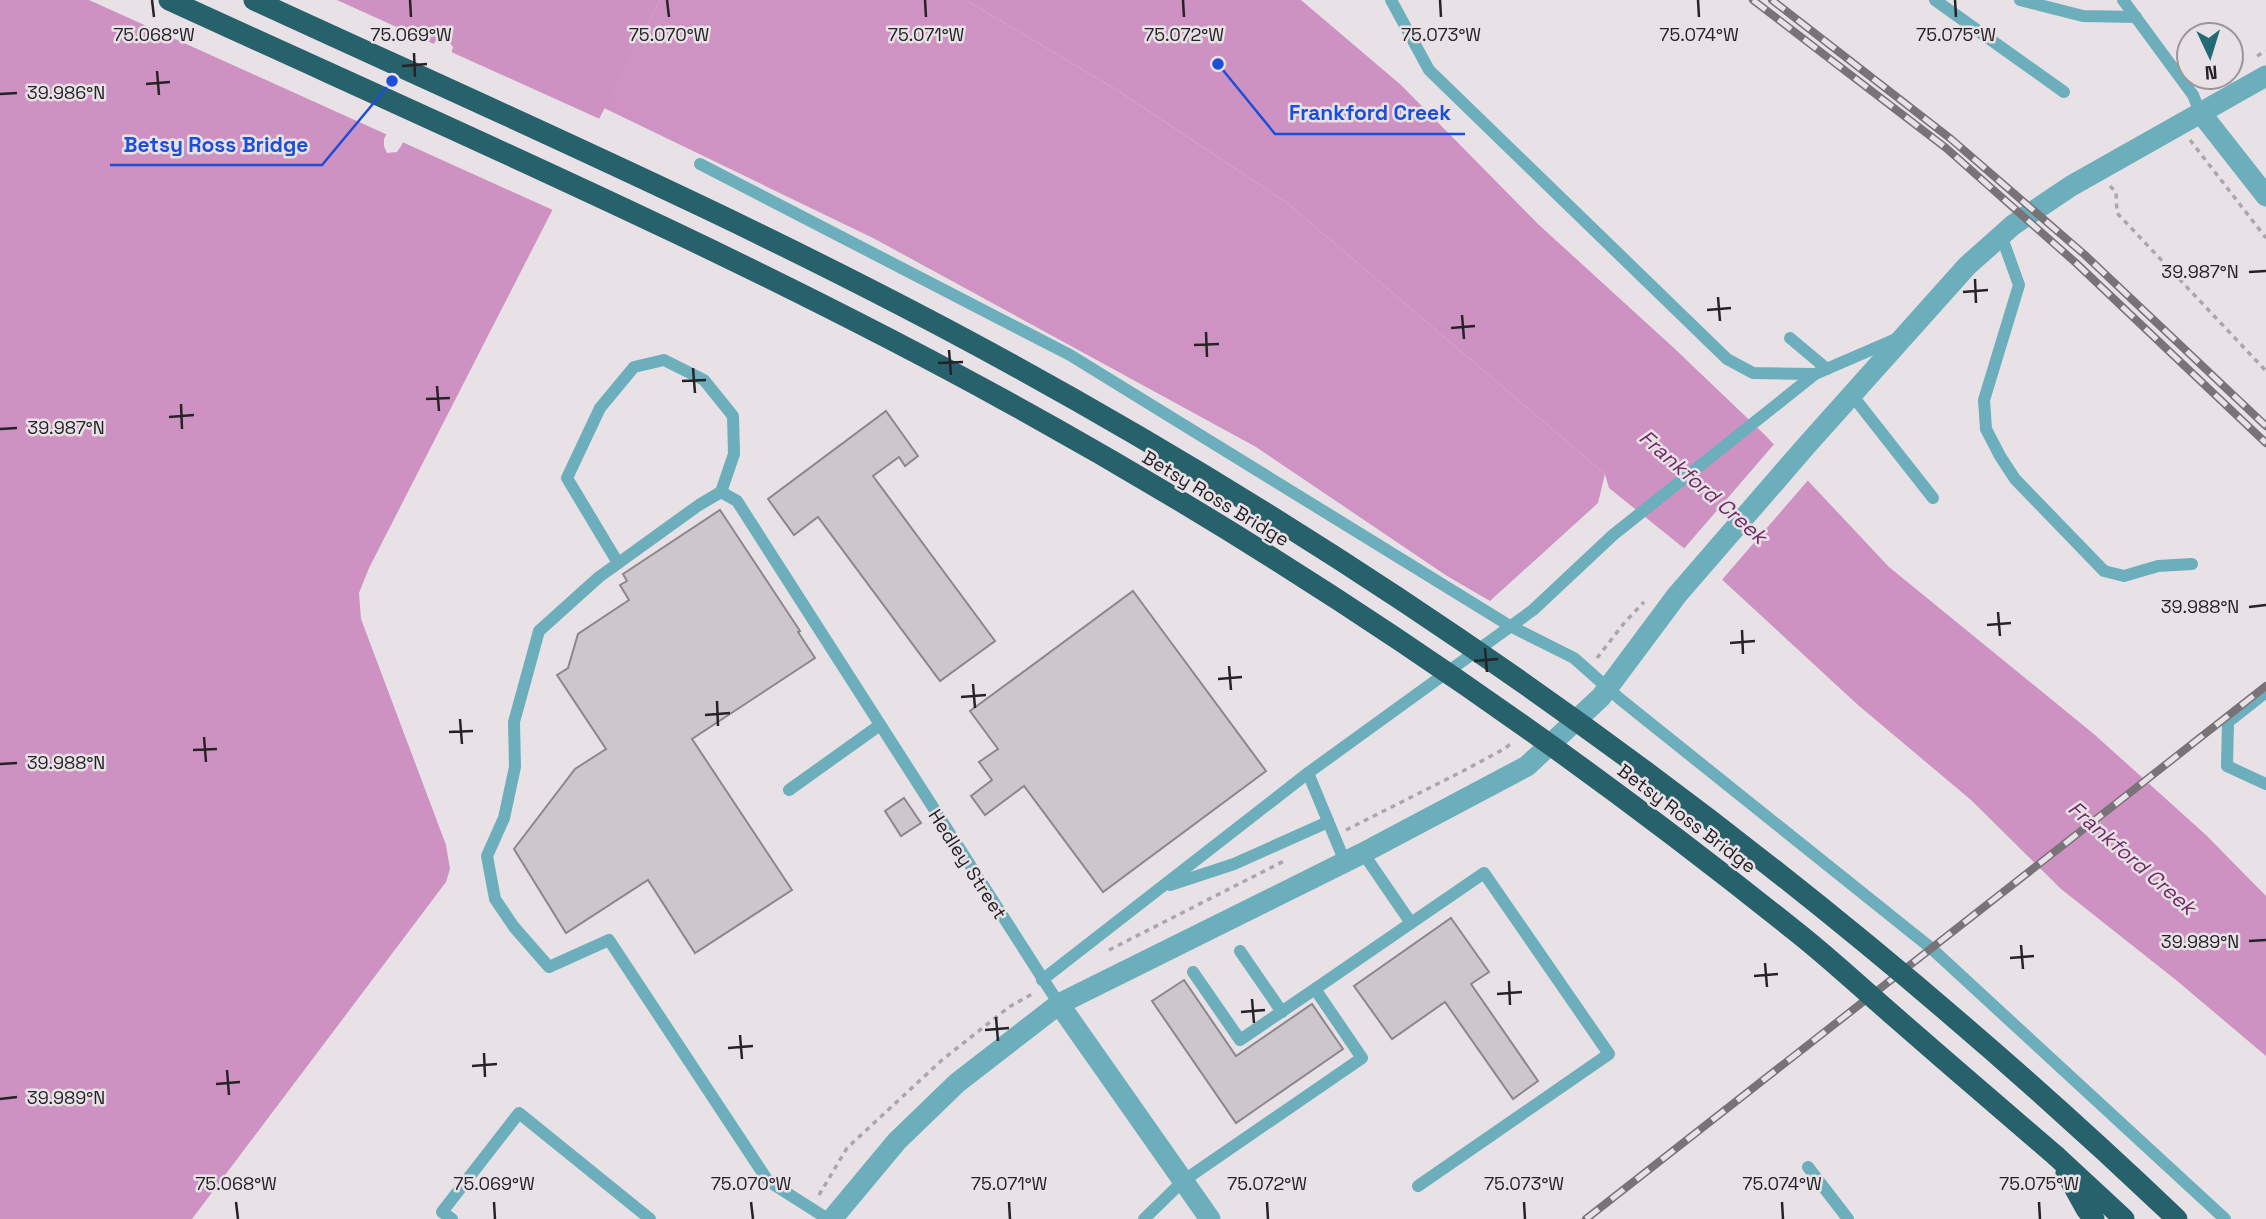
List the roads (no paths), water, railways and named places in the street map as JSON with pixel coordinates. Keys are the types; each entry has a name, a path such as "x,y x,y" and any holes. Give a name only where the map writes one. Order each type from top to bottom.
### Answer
{"highway":[{"name":"Betsy Ross Bridge","path":"169,0 600,198 811,299 1008,402 1198,513 1443,670 1625,799 1801,935 2056,1156 2124,1219"},
{"name":"Betsy Ross Bridge","path":"254,0 728,219 880,294 1084,405 1201,473 1313,543 1462,640 1749,849 1932,998 2087,1134 2178,1219"},
{"path":"2056,1156 2094,1219"}],"street":[{"path":"830,1219 897,1141 957,1083 1059,1004 1354,858 1527,766 1601,697 1677,595 1967,266 2013,225 2097,172 2266,76"},
{"path":"2200,112 2266,196"},
{"name":"Hedley Street","path":"1059,1004 1210,1219"}],"lane":[{"path":"1391,0 1429,70 1727,359 1753,373 1821,371"},
{"path":"1935,0 2064,92"},
{"path":"2020,0 2083,16 2136,17"},
{"path":"2123,0 2193,95 2200,112"},
{"path":"700,164 1070,355 1510,626 1574,658 1608,689 1931,948 2225,1219"},
{"path":"2001,236 2019,285 1984,400 1986,429 2000,456 2015,479 2104,571 2124,576 2158,566 2192,564"},
{"path":"1042,980 1308,773 1533,610 1614,536 1821,371 1906,335"},
{"path":"1790,338 1821,371"},
{"path":"618,563 567,478 600,408 634,367 664,360 704,380 733,416 734,454 721,492 599,577 539,631 514,722 515,767 504,818 487,856 495,899 514,927 549,967 609,940 768,1181 830,1219"},
{"path":"1852,395 1933,498"},
{"name":"Hedley Street","path":"721,492 737,501 1059,1004"},
{"path":"2266,692 2228,722 2227,766 2266,784"},
{"path":"789,790 880,725"},
{"path":"1308,773 1328,822 1354,858 1411,923"},
{"path":"1160,889 1234,864 1328,822"},
{"path":"1193,972 1240,1040 1484,873 1609,1054 1418,1186"},
{"path":"1240,951 1282,1012"},
{"path":"1143,1219 1183,1181 1362,1058 1315,989"},
{"path":"452,1219 442,1212 519,1113 650,1219"},
{"path":"1808,1167 1848,1219"}],"water":[{"path":"0,0 660,0 369,568 359,593 361,619 446,845 450,869 446,882 192,1219 0,1219","holes":["437,38 447,39 453,47 452,51 401,146 397,152 387,153 384,139"]},
{"path":"966,0 1301,0 1401,85 1538,224 1765,435 1889,567 2095,735 2206,835 2266,896 2266,1056 2061,889 1971,800 1858,705 1716,574 1609,488 1605,474 1286,202 1115,89"}],"railway":[{"path":"1753,0 1946,148 2076,263 2266,443"},
{"path":"1772,0 1951,139 2085,255 2266,426"},
{"path":"1586,1219 2266,686"}],"place":[{"name":"Frankford Creek","path":"1218,64"},
{"name":"Betsy Ross Bridge","path":"392,81"}]}
